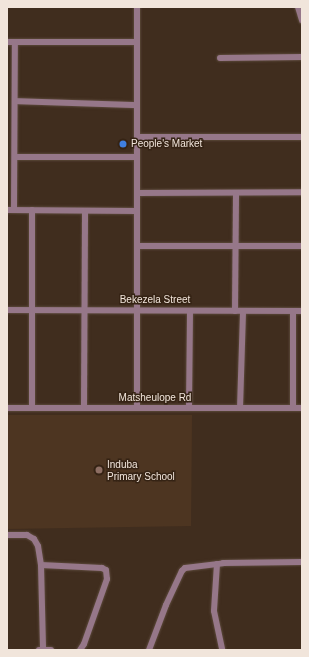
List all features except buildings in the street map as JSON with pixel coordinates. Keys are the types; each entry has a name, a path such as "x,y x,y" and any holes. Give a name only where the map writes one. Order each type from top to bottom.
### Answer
{"street":[{"path":"137,7 137,408"},
{"path":"298,7 302,20"},
{"path":"7,42 137,42"},
{"path":"14,210 15,42"},
{"path":"220,58 302,57"},
{"path":"15,101 137,105"},
{"path":"137,137 302,137"},
{"path":"14,157 137,157"},
{"path":"137,193 302,192"},
{"path":"235,311 237,246 236,193"},
{"path":"7,210 137,211"},
{"path":"32,210 32,408"},
{"path":"84,408 85,211"},
{"path":"137,246 302,246"},
{"name":"Bekezela Street","path":"7,310 302,311"},
{"path":"189,408 190,310"},
{"path":"240,408 243,311"},
{"path":"292,311 293,408"},
{"name":"Matsheulope Rd","path":"7,408 302,408"},
{"path":"7,535 27,535 34,539 38,546 41,565 41,650 51,650"},
{"path":"149,650 166,604 182,571 189,566 302,562"},
{"path":"217,564 214,611 222,650"},
{"path":"41,565 102,568 106,570 106,579 84,644 80,650"}],"shaded area":[{"name":"Induba Primary School","path":"7,415 192,415 191,526 7,529"}],"place":[{"name":"People's Market","path":"123,144"},
{"name":"Induba Primary School","path":"99,470"}]}
